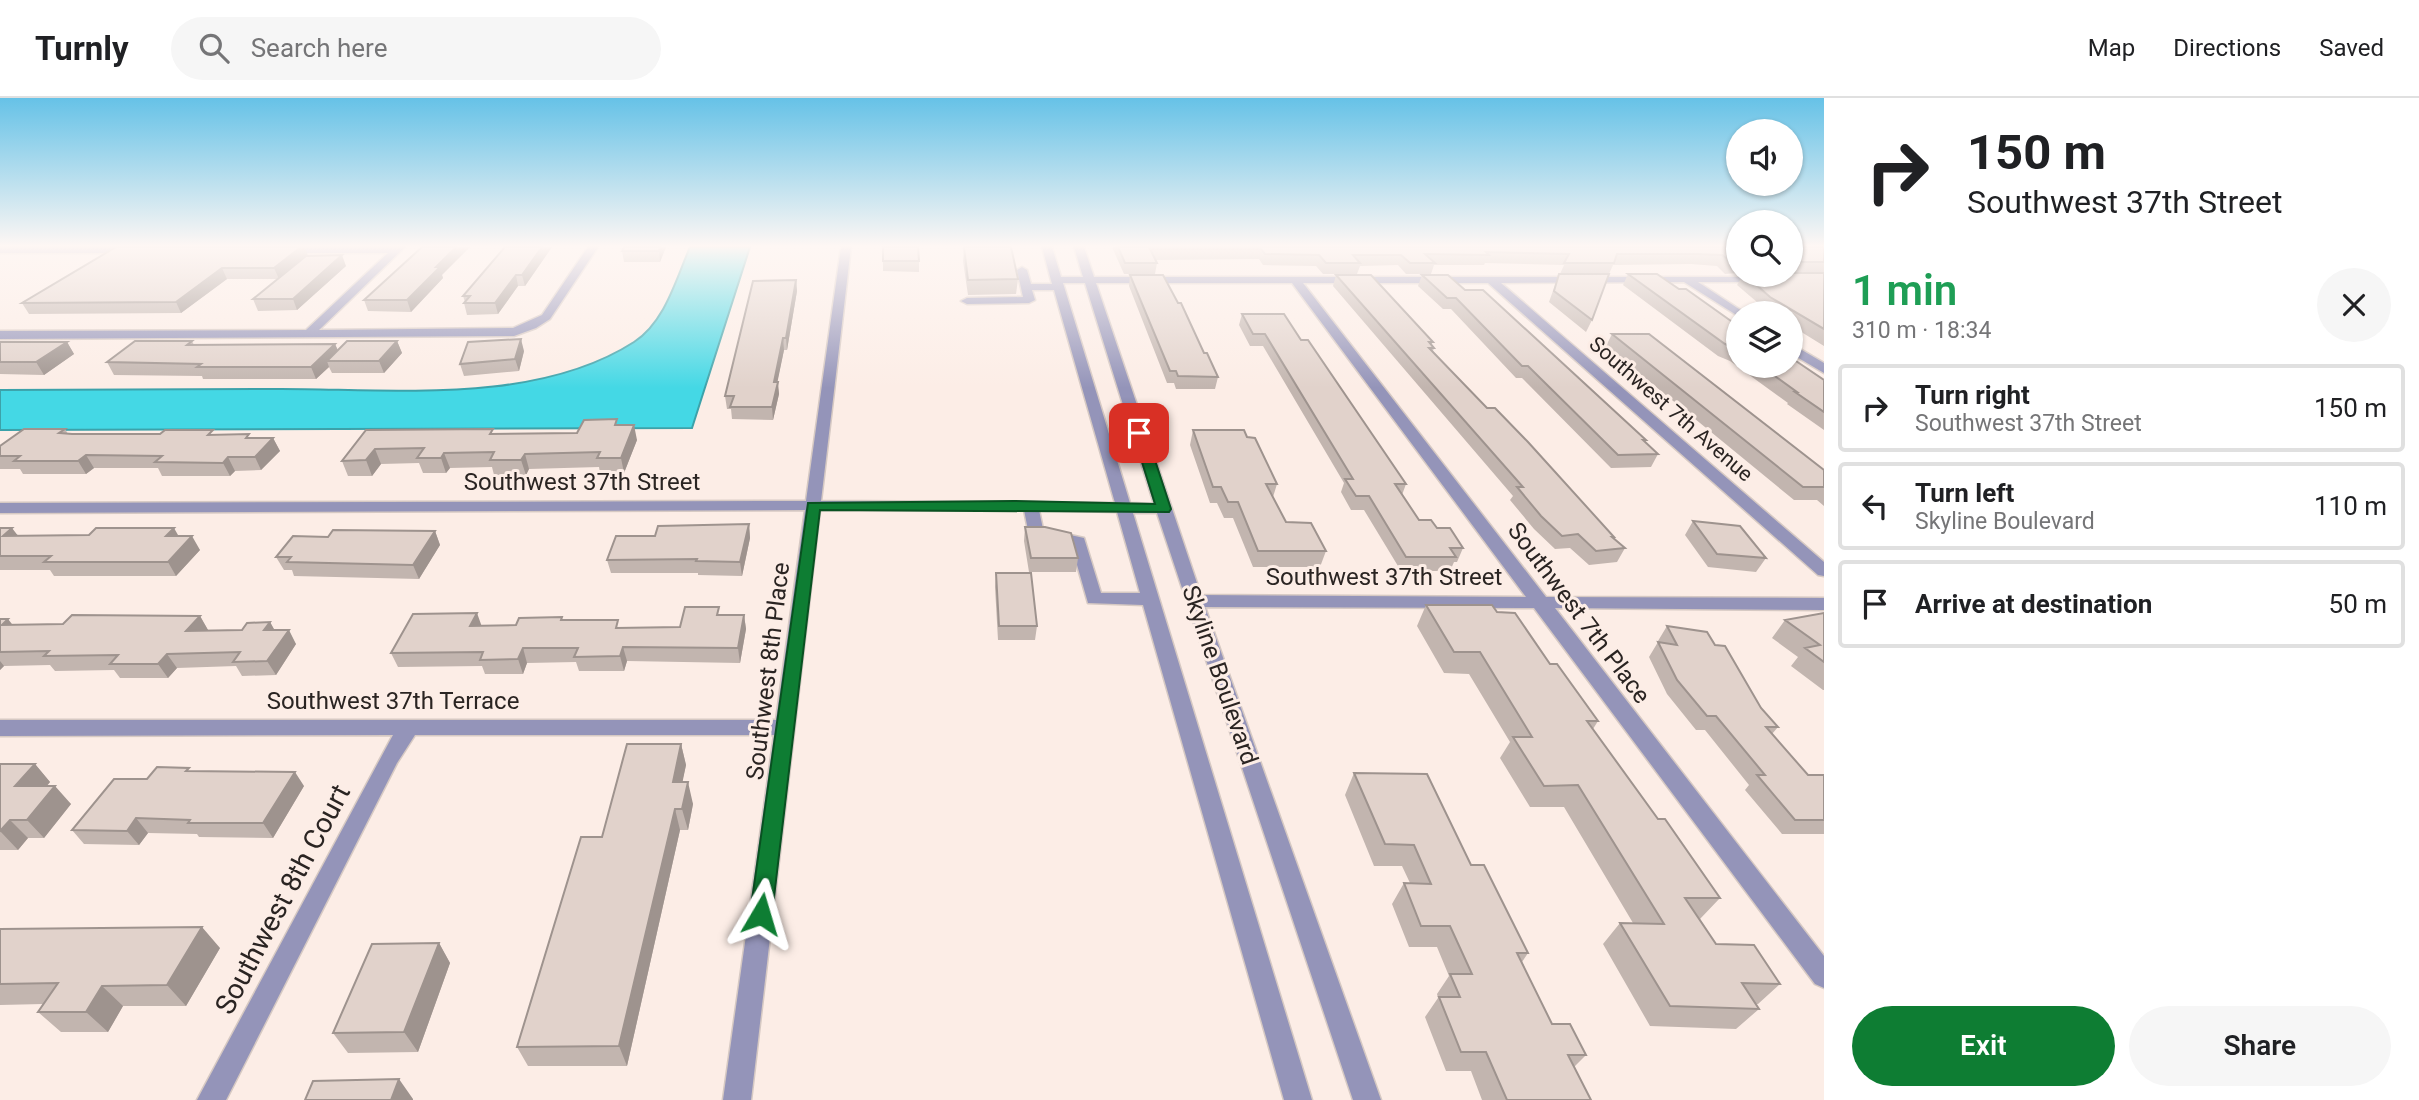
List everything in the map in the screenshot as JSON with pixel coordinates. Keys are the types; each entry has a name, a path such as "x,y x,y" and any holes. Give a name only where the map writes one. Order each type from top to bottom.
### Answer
{"street":[{"path":"308,334 351,294"},
{"path":"0,335 496,334 532,326 546,317 562,294"},
{"name":"Southwest 8th Place","path":"737,1100 840,294"},
{"path":"967,300 1029,300 1028,294"},
{"name":"Skyline Boulevard","path":"1061,294 1298,1100"},
{"name":"Skyline Boulevard","path":"1095,294 1164,509 1367,1100"},
{"name":"Southwest 7th Place","path":"1305,294 1824,976"},
{"name":"Southwest 7th Avenue","path":"1507,294 1824,571"},
{"path":"1709,294 1726,305"},
{"path":"1803,355 1824,369"},
{"path":"1031,506 1035,532 1078,541 1094,599 1150,599"},
{"name":"Southwest 37th Street","path":"0,508 1031,506 1164,509"},
{"name":"Southwest 37th Street","path":"1195,601 1824,604"},
{"name":"Southwest 8th Court","path":"211,1100 409,727"},
{"name":"Southwest 37th Terrace","path":"0,728 785,727"}],"water":[{"path":"670,294 735,294 692,428 0,430 0,390 416,391 509,385 553,376 595,362 634,342 654,323"}],"building":[{"path":"38,294 187,294 176,302 22,303"},
{"path":"259,294 299,294 293,299 253,299"},
{"path":"371,294 413,294 407,300 364,300"},
{"path":"465,294 502,294 495,303 464,303 470,296 463,296"},
{"path":"750,294 794,294 786,338 783,338 774,382 778,382 772,407 730,407 734,396 725,396"},
{"path":"1138,294 1173,294 1178,303 1181,303 1218,377 1178,376 1176,371 1170,371"},
{"path":"1353,294 1388,294 1433,342 1429,342 1434,348 1429,348 1487,408 1495,408 1625,548 1596,551 1578,534 1562,536 1517,487 1523,487"},
{"path":"1442,294 1487,294 1658,454 1618,455 1528,366 1522,366 1456,298 1447,298"},
{"path":"1558,294 1602,294 1592,320"},
{"path":"1655,294 1693,294 1726,317 1726,344"},
{"path":"1766,294 1824,294 1824,329 1803,317 1803,301 1777,301"},
{"path":"1242,314 1284,314 1301,340 1308,340 1406,484 1395,484 1419,520 1431,520 1437,528 1450,528 1463,548 1450,548 1456,557 1406,557 1369,496 1356,496 1345,479 1353,479 1265,334 1253,334"},
{"path":"1612,334 1649,334 1824,470 1824,487 1803,487"},
{"path":"521,339 515,359 460,364 468,342"},
{"path":"135,341 192,341 187,345 335,344 311,367 197,367 201,364 107,362"},
{"path":"347,341 397,341 379,361 327,361"},
{"path":"0,342 67,342 36,362 0,362"},
{"path":"1803,366 1824,380 1824,412 1795,392 1778,378 1803,378"},
{"path":"617,419 615,425 634,425 621,458 597,458 600,452 525,454 521,460 490,460 494,452 444,453 441,458 417,458 424,448 375,449 366,460 342,461 366,430 493,429 490,434 577,433 584,420"},
{"path":"24,429 65,429 59,433 72,434 160,434 165,430 213,430 208,435 249,434 246,438 273,438 255,457 228,457 223,463 155,462 162,456 86,455 78,461 14,461 20,456 0,456 0,446"},
{"path":"1193,430 1244,430 1247,437 1255,438 1277,484 1266,484 1286,522 1311,523 1326,551 1258,551 1238,502 1228,502 1221,487 1213,487"},
{"path":"1693,521 1740,526 1766,558 1717,554"},
{"path":"749,524 740,562 696,561 697,559 607,560 616,536 655,536 658,526"},
{"path":"1025,527 1045,527 1071,533 1078,558 1031,558"},
{"path":"0,528 12,528 3,536 89,535 96,528 174,528 166,536 192,536 168,562 44,562 51,556 0,556"},
{"path":"333,530 435,531 413,565 287,562 291,557 276,557 293,536 328,537"},
{"path":"996,573 1031,573 1037,626 999,626"},
{"path":"1426,605 1492,605 1497,612 1515,613 1550,664 1557,664 1598,721 1587,721 1658,819 1665,819 1720,898 1685,898 1716,944 1754,945 1780,984 1742,983 1759,1009 1670,1006 1620,923 1664,924 1578,785 1544,786 1513,737 1532,737 1480,652 1454,652"},
{"path":"685,607 719,607 717,615 744,615 738,648 623,647 620,656 574,657 578,648 523,648 518,659 480,660 483,652 391,653 413,614 477,613 470,626 516,625 519,618 562,617 561,620 618,620 616,628 680,627"},
{"path":"1824,613 1824,662 1805,648 1820,645 1785,620"},
{"path":"72,615 200,616 186,631 242,630 247,623 270,622 264,630 289,630 267,661 233,662 240,652 167,654 158,664 110,664 118,655 44,656 49,651 0,652 0,619 8,619 2,625 63,624"},
{"path":"1667,626 1707,632 1715,645 1725,646 1761,708 1778,727 1766,727 1808,775 1824,775 1824,820 1795,820 1757,775 1765,775 1716,716 1707,716 1677,680 1658,642 1677,645"},
{"path":"627,744 681,744 673,782 688,782 682,809 675,809 619,1046 517,1047 581,837 602,837"},
{"path":"0,764 35,764 15,786 55,786 27,820 10,820 0,831"},
{"path":"157,767 189,768 186,771 295,772 263,823 188,823 190,820 136,818 127,831 72,830 114,779 147,779"},
{"path":"1354,773 1427,774 1471,865 1484,865 1528,953 1517,953 1552,1024 1570,1024 1586,1055 1568,1055 1591,1100 1507,1100 1486,1052 1461,1052 1439,997 1460,997 1450,974 1472,974 1450,926 1421,926 1404,883 1431,884 1414,845 1385,844"},
{"path":"202,927 167,985 102,986 86,1012 38,1012 58,983 0,984 0,929"},
{"path":"439,943 404,1032 333,1033 372,944"},
{"path":"399,1079 391,1100 305,1100 313,1081"}],"route":[{"path":"761,914 813,506 1013,505 1164,509 1139,433"}]}
